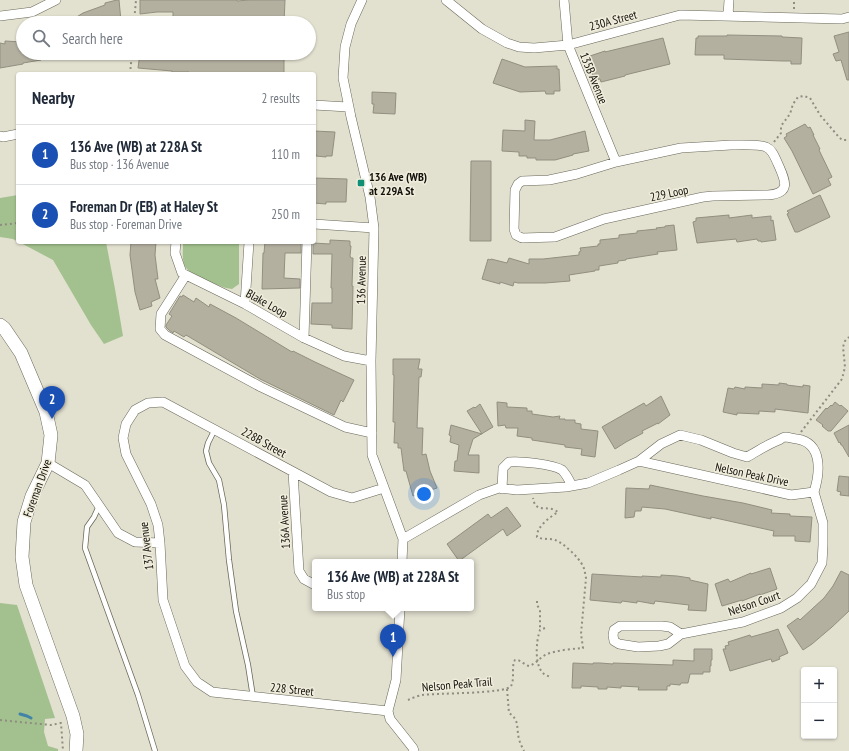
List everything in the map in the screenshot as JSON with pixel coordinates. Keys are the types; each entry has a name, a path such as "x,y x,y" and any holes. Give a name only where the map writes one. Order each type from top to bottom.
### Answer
{"street":[{"path":"0,16 32,12 56,0"},
{"name":"136 Avenue","path":"362,0 351,24 345,47 343,78 348,107 370,197 374,228 371,361 372,455 403,538 402,559"},
{"name":"230A Street","path":"446,0 482,29 507,43 519,47 534,48 568,45 680,15 842,19 849,17"},
{"name":"135B Avenue","path":"564,0 568,45 616,162"},
{"path":"728,16 729,0"},
{"path":"316,105 348,107"},
{"path":"0,136 3,137 16,134"},
{"name":"229 Loop","path":"764,145 772,152 785,180 785,186 776,194 708,197 604,219 556,237 522,238 516,235 514,228 515,190 518,184 522,181 549,180 577,174 616,162 681,148 764,145"},
{"path":"316,224 374,228"},
{"path":"176,244 175,253 182,273 186,275 161,314 160,329 165,335 261,387 345,427 372,433"},
{"path":"245,304 249,244"},
{"path":"304,338 307,244"},
{"name":"Blake Loop","path":"186,275 245,304 304,338 344,356 371,361"},
{"name":"Foreman Drive","path":"0,326 4,328 21,353 46,412 51,435 48,463 32,496 24,522 22,557 26,585 73,716 76,734 76,751"},
{"name":"228B Street","path":"135,410 148,403 163,402 331,492 352,498 384,488"},
{"name":"137 Avenue","path":"135,410 126,424 123,438 126,454 151,504 158,525 163,600 185,666 197,682"},
{"name":"Nelson Peak Drive","path":"403,538 479,495 499,488 517,490 566,487 588,483 639,461 661,444 680,435 701,440 733,454 747,457 770,443 785,437 796,439"},
{"path":"796,439 804,440 812,446 816,453 818,471 814,492"},
{"name":"Nelson Peak Drive","path":"639,461 792,495 814,492"},
{"path":"502,489 503,468 510,462 551,466 560,469 566,474 572,486"},
{"path":"48,463 84,486 118,533 135,542 160,543"},
{"name":"136A Avenue","path":"293,472 299,571 304,579 312,583"},
{"name":"Nelson Court","path":"681,634 670,627 620,626 614,630 613,635 614,641 619,644 638,647 659,646 668,644 681,634 743,622 780,608 797,598 811,584 822,563 823,523 814,492"},
{"path":"400,611 396,680 388,711 390,719 414,751"},
{"name":"228 Street","path":"197,682 212,692 388,711"}],"lane":[{"path":"215,429 206,451 209,463 219,480 224,505 229,560 236,611 248,664 253,697"},
{"path":"99,506 87,527 85,548 138,695 155,751"}],"path":[{"path":"135,16 136,0"},
{"path":"130,72 131,60"},
{"path":"773,143 781,133 781,126 790,114 793,104 798,97 804,96 810,98 820,115 842,140 849,140"},
{"path":"0,225 16,223"},
{"path":"796,439 842,379 845,367 843,347 845,341 849,337"},
{"path":"533,498 534,504 537,507 553,509 558,512 540,526 537,537 560,542 578,559 585,570 586,578 581,634 583,648 549,653 537,662"},
{"path":"537,601 537,605 540,610 540,630 536,643 537,662 543,674 550,677"},
{"path":"540,630 545,628"},
{"name":"Nelson Peak Trail","path":"408,700 423,695 478,693 507,689 512,683 514,661 517,660 529,666 537,662"},
{"path":"507,689 509,713 516,720 519,741 524,751"},
{"path":"0,720 51,725 61,723 63,751"}],"green space":[{"path":"16,195 16,241 0,237 0,198"},
{"path":"23,244 106,244 123,336 104,344 91,325 53,260"},
{"path":"183,244 239,244 239,284 232,289 202,279 186,268 183,256"},
{"path":"0,603 17,605 55,718 45,719 44,732 48,746 58,749 58,751 0,751"}],"building":[{"path":"119,0 121,16 78,16 105,5 105,3"},
{"path":"140,0 285,0 284,16 173,16 173,12 140,14"},
{"path":"849,32 849,80 847,80 841,60 836,61 833,54 839,52 834,36"},
{"path":"727,35 802,38 801,64 791,64 791,61 724,59 724,55 695,55 696,38 698,38 698,36"},
{"path":"663,38 670,64 601,82 600,79 594,80 588,60 591,59 590,56 605,51"},
{"path":"5,41 16,42 16,60 41,60 0,68 0,43 5,44"},
{"path":"502,59 525,67 557,66 557,69 559,69 560,91 554,91 554,94 546,94 545,91 520,92 493,83"},
{"path":"139,60 284,60 284,72 172,72 138,68"},
{"path":"372,92 396,93 395,114 373,113 374,104 372,104"},
{"path":"525,120 535,121 534,140 550,140 585,131 589,151 555,160 536,160 536,158 519,156 519,152 502,151 503,130 525,131"},
{"path":"805,124 808,128 810,127 832,177 828,179 831,185 813,194 784,138 787,136 786,134"},
{"path":"316,131 335,132 332,156 316,156"},
{"path":"471,161 491,161 491,241 470,241"},
{"path":"316,178 347,179 346,202 326,202 326,204 316,203"},
{"path":"820,195 830,217 795,232 787,211"},
{"path":"729,215 729,218 752,215 752,218 771,216 776,240 761,242 757,239 737,242 736,239 697,243 693,222 696,221 696,218"},
{"path":"674,225 677,250 657,252 658,254 626,259 618,261 618,263 599,266 599,270 569,275 570,281 545,283 514,282 513,286 482,279 488,259 507,263 509,258 529,264 529,259 579,255 579,252 581,251 580,248 598,246 598,244 600,244 600,240 619,238 619,235 637,233 637,231 657,229 656,228"},
{"path":"330,240 350,241 350,256 353,258 352,329 332,328 332,325 311,324 312,303 332,303 332,254 313,254 313,244 330,244"},
{"path":"131,244 156,244 155,255 158,279 155,279 160,298 151,302 152,306 140,310 135,292 130,255"},
{"path":"265,244 301,244 301,253 285,253 284,278 300,279 300,288 262,289"},
{"path":"183,295 194,302 196,298 209,307 210,304 292,352 293,351 354,380 343,402 341,400 334,415 260,379 186,335 184,337 174,331 173,333 169,330 166,325 172,316 169,314 180,296 182,297"},
{"path":"393,359 420,359 418,369 422,369 421,377 419,377 417,428 423,428 422,455 426,454 430,471 437,488 413,496 406,471 404,471 401,448 398,448 398,443 394,443 395,422 393,422"},
{"path":"779,383 803,387 803,385 810,386 808,413 775,409 775,412 759,411 759,414 737,413 737,415 723,412 728,388 762,388 762,384 779,385"},
{"path":"661,396 670,415 658,424 642,431 643,433 615,449 602,427 644,403 646,406"},
{"path":"497,402 507,403 507,407 527,408 527,411 532,411 532,414 553,417 560,416 559,419 575,420 575,423 581,424 581,429 598,431 595,457 581,455 582,449 565,447 565,445 517,436 518,428 506,428 505,425 498,426"},
{"path":"835,402 848,411 831,431 828,431 816,420 826,408 827,409 831,405 832,406"},
{"path":"480,404 493,427 482,434 467,411"},
{"path":"451,425 482,434 473,439 468,455 479,455 479,473 454,471 459,445 450,442 451,436 449,435"},
{"path":"849,425 849,457 834,433"},
{"path":"839,476 849,477 849,496 840,495 841,492 837,491"},
{"path":"650,485 743,503 772,510 771,513 812,517 810,542 795,541 795,536 773,536 774,531 711,517 711,519 665,509 642,507 641,511 635,511 634,517 625,518 626,488 649,489"},
{"path":"507,507 521,526 507,536 503,529 462,559 458,559 447,544 488,514 491,518"},
{"path":"770,568 777,589 722,606 715,584 728,579 730,582 751,573"},
{"path":"841,571 849,575 849,611 812,644 803,650 787,626 798,618 800,620 824,598 833,586"},
{"path":"592,574 642,577 661,577 661,575 690,578 690,580 708,584 706,611 688,610 689,605 655,601 654,604 637,601 637,603 622,601 621,603 590,600"},
{"path":"778,629 788,653 779,657 780,659 772,662 771,659 730,671 723,649 726,649 725,646 729,645 728,642 750,635 751,637"},
{"path":"694,649 712,649 710,672 703,672 703,674 690,674 688,683 681,683 680,685 670,684 670,686 667,686 667,690 638,690 639,687 621,686 621,688 607,687 607,689 581,686 581,688 572,688 573,663 673,665 673,660 694,661"}],"waterway":[{"path":"20,714 31,718"}],"place":[{"name":"136 Ave (WB) at 229A St","path":"361,183"},
{"name":"Foreman Dr (EB) at Haley St","path":"52,419"},
{"name":"136 Ave (WB) at 228A St","path":"393,657"}]}
